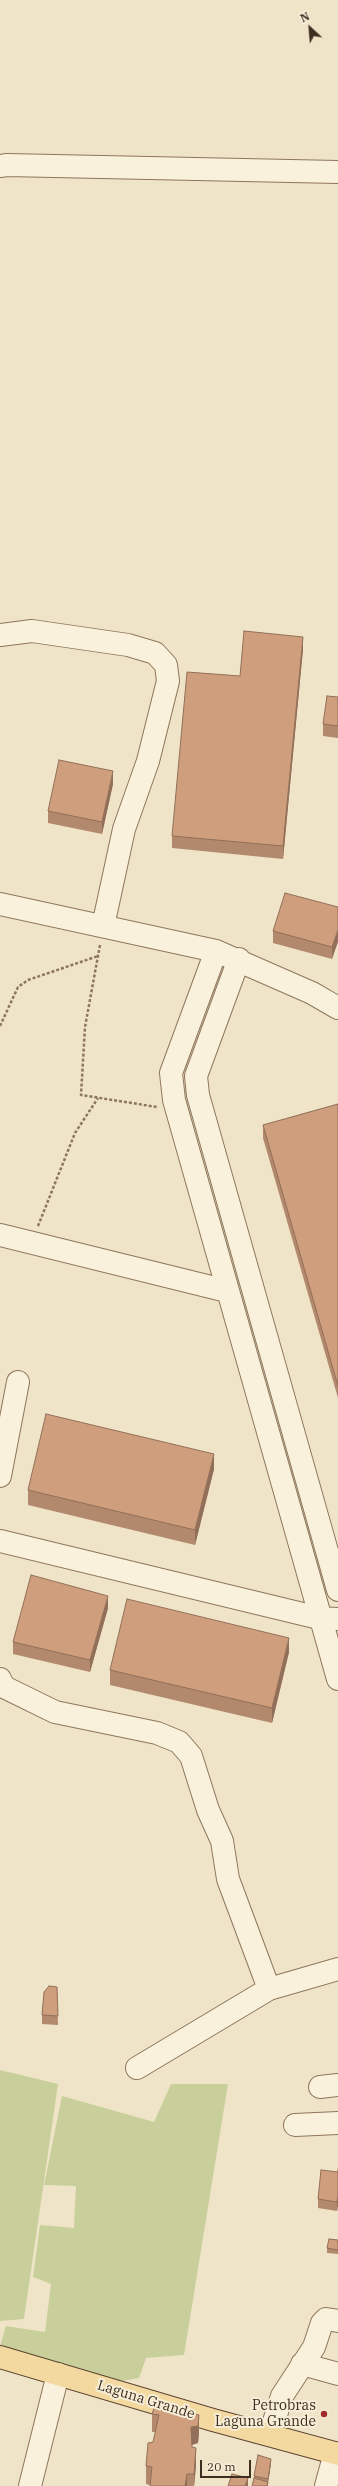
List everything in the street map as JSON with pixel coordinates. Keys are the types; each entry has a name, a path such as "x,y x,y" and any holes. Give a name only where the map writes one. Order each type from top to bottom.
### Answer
{"main road":[{"name":"Laguna Grande","path":"0,2357 336,2454"}],"street":[{"path":"0,166 338,172"},
{"path":"0,636 32,631 128,645 155,653 166,664 168,680 148,761 124,829 103,926"},
{"path":"0,904 216,951 239,959 312,993 338,1008"},
{"path":"216,951 171,1073 176,1110 228,1291 328,1618 338,1679"},
{"path":"239,959 196,1076 198,1095 338,1590"},
{"path":"0,1235 228,1291"},
{"path":"0,1476 18,1382"},
{"path":"0,1539 328,1618"},
{"path":"0,1679 4,1687 55,1712 157,1733 179,1742 191,1756 208,1810 222,1840 228,1879 269,1989"},
{"path":"138,2068 269,1989 338,1968"},
{"path":"296,2125 338,2123"},
{"path":"270,2434 282,2396 314,2347 322,2323 326,2319 338,2321"},
{"path":"302,2364 338,2374"},
{"path":"30,2486 58,2374"},
{"path":"326,2486 336,2454"}],"path":[{"path":"103,926 85,1027 81,1095 176,1110"},
{"path":"0,1026 18,987 28,980 98,956"},
{"path":"32,1243 75,1133 98,1098"}],"green space":[{"path":"0,2070 58,2084 24,2319 0,2321"},
{"path":"171,2084 228,2084 184,2355 146,2358 139,2378 115,2382 0,2346 6,2326 45,2332 51,2284 33,2277 40,2225 74,2228 76,2186 44,2185 62,2096 154,2122"}],"building":[{"path":"244,631 303,637 283,846 172,836 187,672 240,676"},
{"path":"327,696 338,697 338,726 323,724"},
{"path":"59,760 113,771 102,822 48,811"},
{"path":"285,893 338,907 338,930 332,947 273,931"},
{"path":"338,1104 338,1386 263,1125"},
{"path":"46,1414 214,1454 195,1530 28,1490"},
{"path":"31,1575 108,1596 90,1660 13,1642"},
{"path":"127,1599 289,1638 272,1708 110,1670"},
{"path":"49,1986 57,1987 58,2016 42,2015 44,1992"},
{"path":"321,2170 338,2172 337,2202 318,2199"},
{"path":"329,2239 338,2240 338,2250 327,2248"},
{"path":"155,2405 199,2415 198,2426 191,2427 192,2447 196,2448 194,2474 187,2474 185,2486 150,2486 152,2467 146,2466 148,2443 153,2442 159,2415 152,2414"},
{"path":"258,2455 271,2459 268,2479 254,2476"},
{"path":"232,2474 248,2478 245,2486 228,2486"},
{"path":"254,2478 268,2482 267,2486 252,2486"}],"place":[{"name":"Petrobras Laguna Grande","path":"324,2414"}]}
